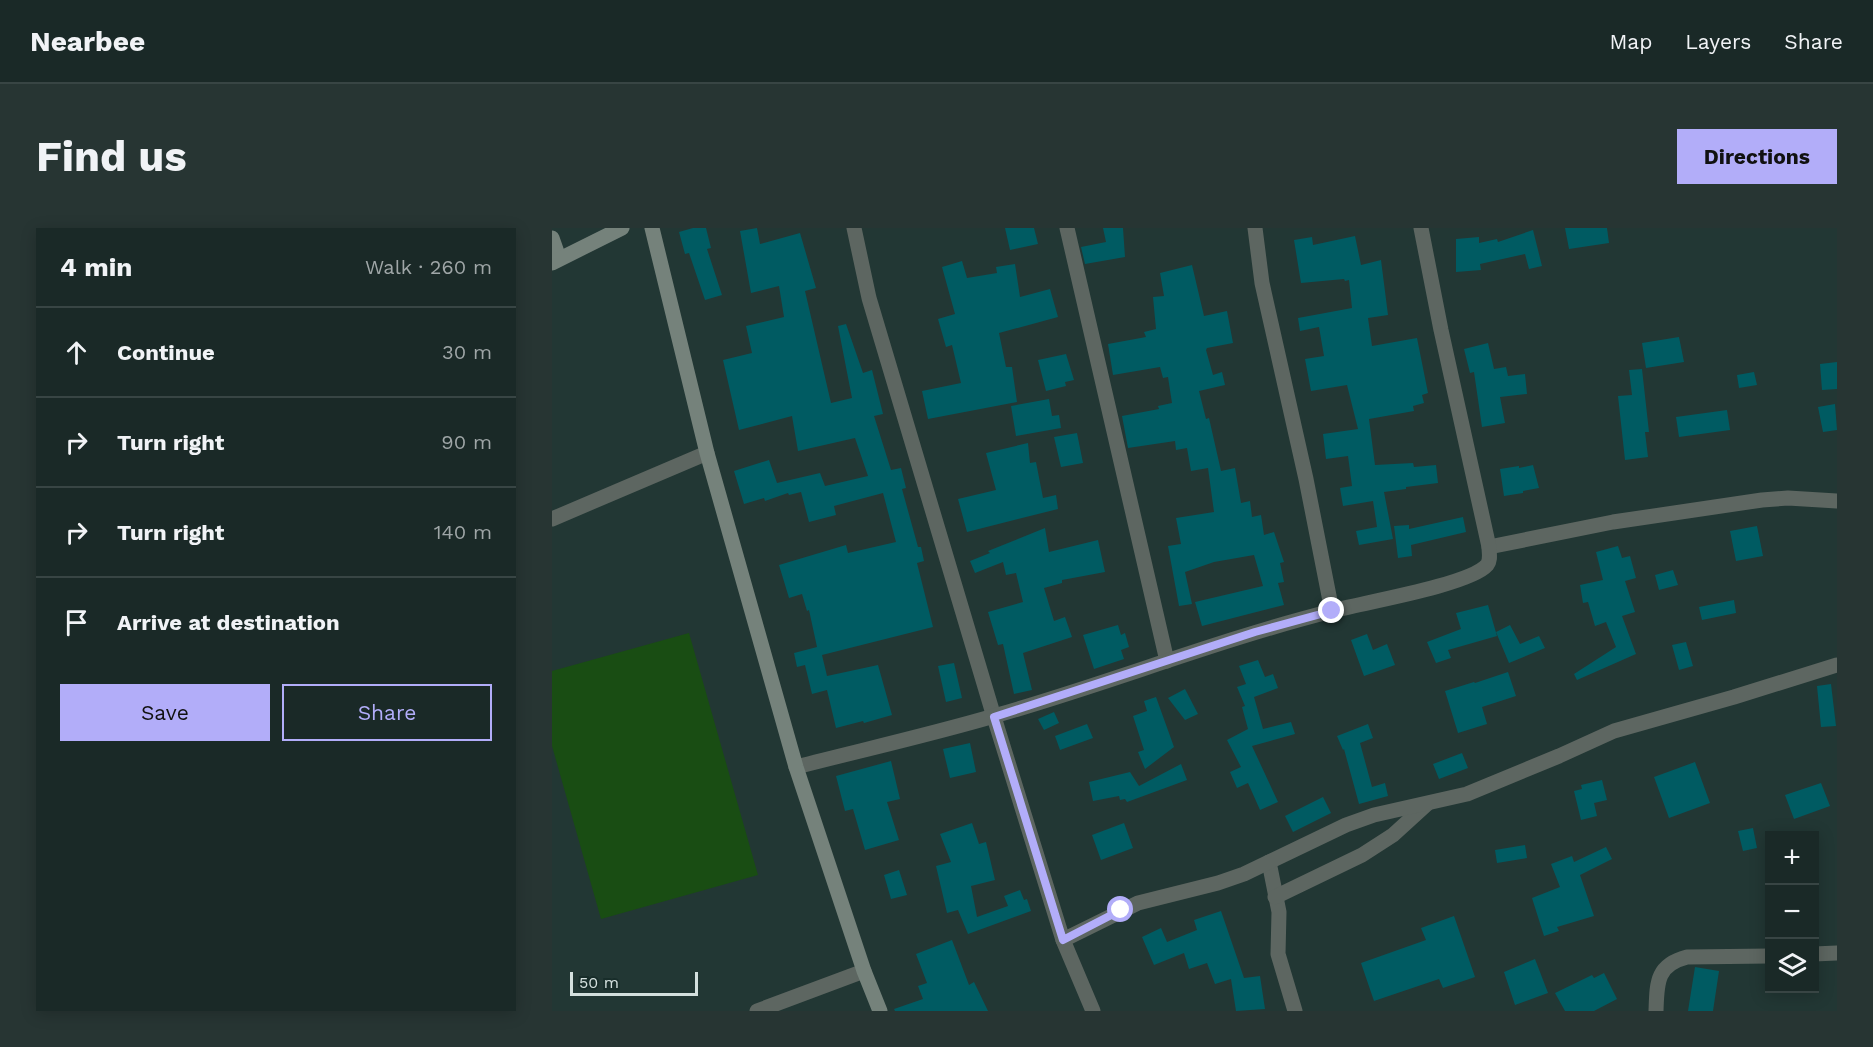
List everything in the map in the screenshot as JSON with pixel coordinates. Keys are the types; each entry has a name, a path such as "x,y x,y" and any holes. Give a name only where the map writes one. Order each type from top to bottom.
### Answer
{"street":[{"path":"552,238 556,261 622,228"},
{"path":"652,228 707,453 796,767 864,971 880,1011"},
{"path":"854,228 869,298 994,717 1063,940 1093,1011"},
{"path":"1067,228 1167,661"},
{"path":"1255,228 1262,283 1306,479 1332,611"},
{"path":"796,767 994,717 1255,632 1332,611 1417,592 1469,576 1486,566 1490,560 1489,547 1421,228"},
{"path":"552,519 707,453"},
{"path":"1489,547 1613,522 1762,500 1788,498 1837,501"},
{"path":"1063,940 1138,903 1218,883 1244,874 1346,825 1374,815 1467,794 1614,731 1734,698 1837,665"},
{"path":"1275,897 1362,855 1392,835 1429,802"},
{"path":"1269,862 1279,912 1278,954 1295,1011"},
{"path":"1819,954 1837,953"},
{"path":"1656,1011 1657,987 1663,970 1678,959 1765,956"},
{"path":"757,1011 864,971"}],"green space":[{"path":"689,633 758,875 601,919 552,746 552,671"}],"building":[{"path":"693,228 706,228 711,248 707,249 722,295 705,300 689,253 685,254 679,232"},
{"path":"757,228 760,244 800,233 816,288 805,291 831,403 852,398 838,326 846,324 863,373 872,370 883,414 874,416 891,470 901,468 906,488 902,489 918,547 921,547 924,561 917,563 933,627 822,655 827,676 878,665 892,715 864,723 863,721 836,728 827,690 812,694 805,665 797,667 794,653 817,647 809,610 807,611 802,594 789,598 779,565 846,545 848,553 896,542 883,493 834,506 836,515 809,522 801,492 744,504 734,471 769,460 777,483 820,473 825,486 868,476 855,438 798,451 792,416 739,430 723,360 752,353 746,326 784,317 779,286 751,293 740,231"},
{"path":"1005,228 1034,228 1038,244 1010,250"},
{"path":"1103,228 1123,228 1125,257 1085,264 1081,247 1106,242"},
{"path":"1565,228 1607,228 1609,243 1569,249"},
{"path":"1533,230 1542,266 1529,269 1525,254 1480,264 1481,270 1456,272 1456,239 1479,237 1479,243 1497,239 1498,242"},
{"path":"1355,236 1361,265 1381,260 1388,315 1368,318 1372,346 1417,338 1428,393 1422,395 1424,403 1413,406 1414,411 1369,419 1375,465 1413,463 1414,467 1436,465 1438,483 1384,492 1393,539 1359,545 1356,531 1377,527 1373,501 1343,506 1340,488 1352,486 1348,456 1326,459 1323,434 1358,429 1347,385 1311,391 1305,359 1324,356 1319,327 1300,331 1298,318 1352,308 1349,280 1301,283 1294,240 1312,237 1313,245"},
{"path":"962,261 967,278 997,273 996,267 1015,264 1020,297 1050,289 1058,317 999,333 1006,367 1012,367 1017,402 928,419 922,391 961,383 952,345 946,347 938,319 955,314 942,267"},
{"path":"1192,265 1204,316 1227,311 1233,343 1207,348 1213,375 1222,372 1225,385 1199,391 1206,419 1209,418 1221,471 1235,468 1241,503 1250,501 1252,517 1261,515 1264,535 1274,532 1284,562 1280,563 1284,582 1278,583 1284,605 1202,626 1195,602 1263,586 1254,555 1214,562 1185,572 1192,604 1179,606 1168,546 1181,544 1176,518 1214,512 1208,468 1191,471 1187,448 1176,450 1175,441 1128,448 1122,416 1159,409 1158,406 1172,403 1168,377 1163,378 1160,367 1113,375 1108,344 1146,337 1144,332 1156,329 1153,297 1164,296 1160,273"},
{"path":"1679,337 1684,362 1646,368 1642,343"},
{"path":"1488,343 1494,369 1506,367 1508,376 1525,374 1527,394 1500,397 1505,423 1482,427 1474,372 1470,373 1464,349"},
{"path":"1066,354 1074,380 1065,382 1066,386 1046,391 1038,360"},
{"path":"1837,362 1837,389 1822,390 1820,364"},
{"path":"1642,369 1649,432 1645,432 1648,457 1625,460 1618,396 1632,395 1629,370"},
{"path":"1754,372 1757,385 1739,388 1737,375"},
{"path":"1049,399 1052,416 1059,415 1061,428 1016,436 1011,406"},
{"path":"1835,404 1837,430 1823,432 1818,407"},
{"path":"1727,410 1730,430 1679,437 1676,417"},
{"path":"1077,433 1083,463 1061,467 1054,437"},
{"path":"1028,443 1030,463 1036,462 1043,498 1056,495 1058,509 967,532 958,499 996,490 986,453"},
{"path":"1533,465 1539,488 1504,496 1500,469"},
{"path":"1463,517 1466,532 1411,545 1412,556 1398,558 1394,526 1409,525 1409,529"},
{"path":"1757,526 1763,556 1736,561 1730,531"},
{"path":"1045,528 1049,552 1098,540 1105,572 1062,580 1062,583 1044,588 1054,621 1065,617 1072,637 1023,653 1032,690 1014,694 1003,644 998,645 988,612 1023,602 1016,573 1006,575 1003,562 975,573 970,561 990,553 988,551"},
{"path":"1618,546 1622,558 1630,556 1636,578 1625,581 1635,612 1622,616 1636,654 1577,680 1574,674 1616,647 1606,622 1595,626 1588,602 1583,603 1580,585 1603,580 1596,552"},
{"path":"1673,570 1678,585 1659,590 1655,575"},
{"path":"1734,600 1736,613 1702,620 1699,607"},
{"path":"1488,605 1497,636 1448,650 1451,658 1436,663 1427,642 1461,629 1456,613"},
{"path":"1118,625 1121,635 1125,633 1129,647 1121,650 1124,659 1094,669 1083,635"},
{"path":"1510,625 1520,644 1539,636 1545,648 1509,663 1496,632"},
{"path":"1367,634 1373,650 1387,644 1395,665 1364,676 1351,640"},
{"path":"1686,642 1693,666 1679,670 1672,645"},
{"path":"1258,660 1265,677 1273,674 1278,688 1254,697 1263,729 1291,722 1295,734 1252,746 1278,802 1260,810 1248,783 1237,788 1230,772 1241,767 1227,740 1248,729 1242,707 1245,706 1237,687 1246,684 1239,666"},
{"path":"954,663 962,698 946,702 938,666"},
{"path":"1508,672 1516,696 1482,707 1487,724 1458,733 1445,691"},
{"path":"1831,684 1836,726 1821,727 1817,686"},
{"path":"1185,689 1198,714 1185,720 1168,698"},
{"path":"1156,697 1174,747 1145,769 1138,752 1144,750 1133,716 1147,711 1144,701"},
{"path":"1054,712 1059,723 1044,730 1038,719"},
{"path":"1087,724 1093,738 1060,750 1055,736"},
{"path":"1368,724 1373,738 1360,743 1372,787 1385,783 1388,796 1359,804 1344,749 1337,736"},
{"path":"970,743 976,772 950,778 943,749"},
{"path":"1462,753 1468,768 1439,779 1433,764"},
{"path":"891,761 900,799 887,802 899,840 865,850 853,809 845,811 836,776"},
{"path":"1695,762 1710,803 1669,818 1654,777"},
{"path":"1181,764 1187,780 1127,802 1125,799 1120,800 1119,796 1093,801 1089,782 1130,772 1139,786"},
{"path":"1602,780 1607,800 1594,803 1597,816 1581,820 1574,791 1582,789 1581,785"},
{"path":"1821,783 1830,806 1794,819 1785,795"},
{"path":"1323,797 1331,813 1293,832 1285,816"},
{"path":"972,823 979,844 986,842 995,880 971,886 977,917 1008,906 1004,896 1020,890 1024,900 1027,899 1031,911 968,934 958,910 947,913 936,866 951,862 940,834"},
{"path":"1124,823 1133,848 1101,860 1092,835"},
{"path":"1753,828 1757,848 1743,851 1738,831"},
{"path":"1525,845 1527,858 1497,863 1495,850"},
{"path":"1606,847 1612,859 1580,875 1594,916 1557,927 1559,931 1544,936 1532,898 1560,887 1551,864 1572,856 1574,862"},
{"path":"899,870 907,895 891,899 884,875"},
{"path":"1221,911 1244,978 1260,976 1265,1009 1236,1011 1231,979 1215,984 1207,963 1189,969 1184,953 1154,965 1142,937 1161,928 1167,942 1197,930 1194,920"},
{"path":"1454,916 1475,977 1443,988 1439,979 1374,1001 1361,963 1426,940 1421,928"},
{"path":"952,940 969,985 974,982 988,1011 895,1011 894,1009 923,999 918,986 927,983 916,954"},
{"path":"1535,959 1548,993 1515,1005 1504,972"},
{"path":"1695,967 1719,971 1713,1011 1688,1011"},
{"path":"1604,973 1617,999 1594,1011 1565,1011 1555,993 1592,975 1594,978"}],"route":[{"path":"1121,910 1063,940 994,717 1255,632 1332,611"}]}
